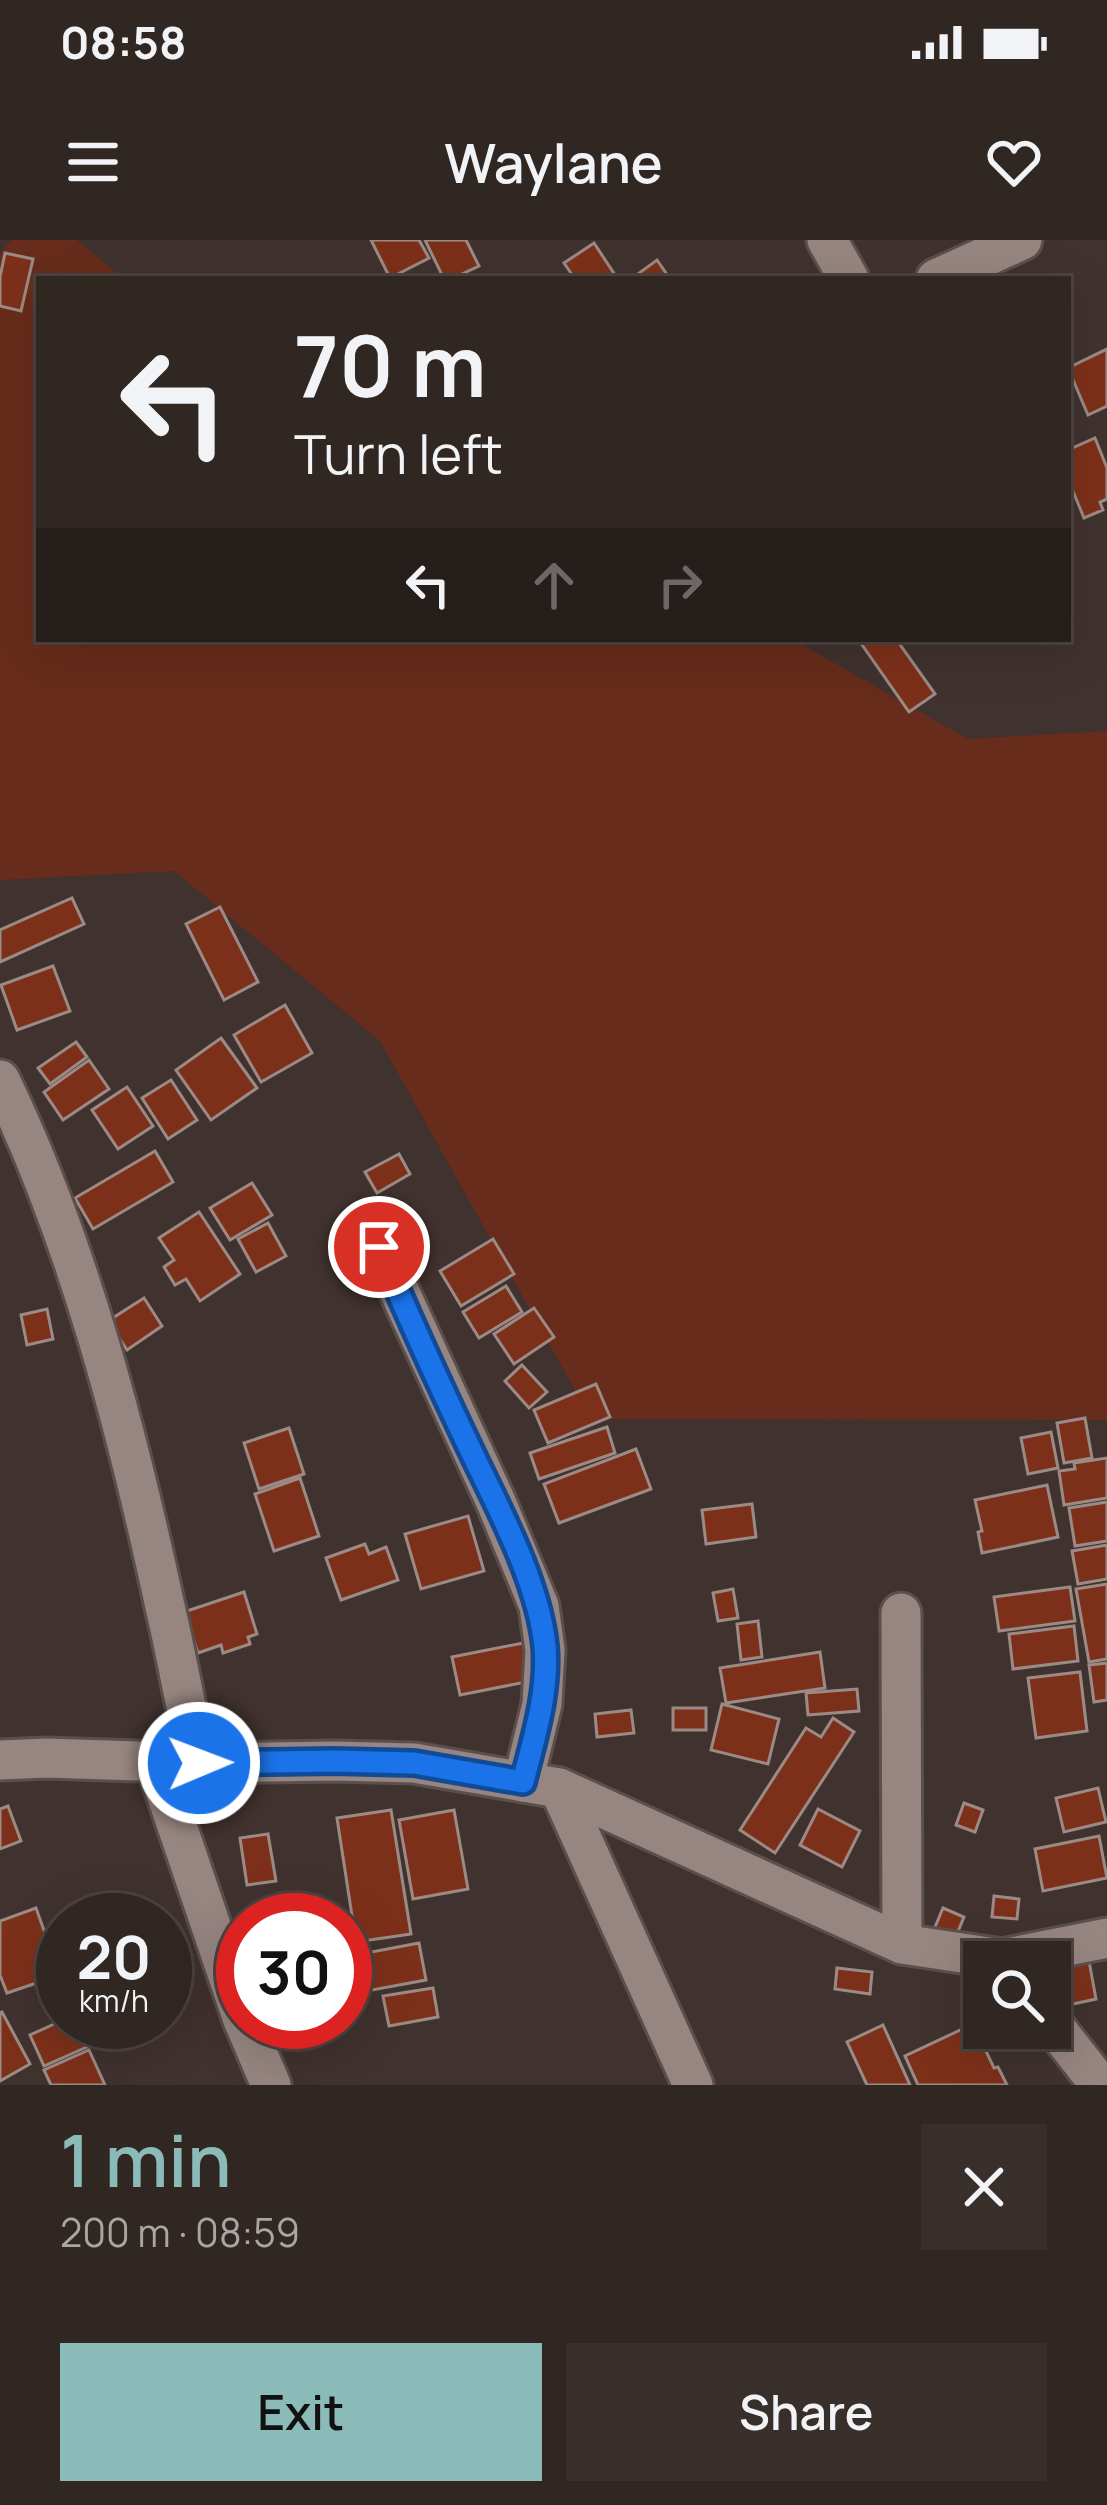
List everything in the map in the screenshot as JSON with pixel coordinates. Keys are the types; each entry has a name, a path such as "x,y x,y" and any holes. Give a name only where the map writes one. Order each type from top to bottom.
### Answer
{"street":[{"path":"826,240 847,276"},
{"path":"943,276 1022,240"},
{"path":"0,1080 26,1134 76,1272 122,1425 199,1763"},
{"path":"379,1247 539,1606 545,1651 541,1785 694,2085"},
{"path":"901,1613 902,1944"},
{"path":"0,1760 414,1763 541,1785 902,1944 963,1954"},
{"path":"154,1761 216,1942"},
{"path":"1071,1946 1107,1938"},
{"path":"1071,2048 1100,2085"},
{"path":"255,2049 271,2085"}],"shaded area":[{"path":"11,240 76,240 121,276 36,276 36,642 797,642 968,739 1107,731 1107,1420 591,1419 380,1041 174,871 0,880 0,254"}],"building":[{"path":"371,240 419,240 429,258 389,276"},
{"path":"425,240 466,240 479,266 457,276 443,276"},
{"path":"594,243 616,276 573,276 564,263"},
{"path":"5,253 33,259 21,311 0,306"},
{"path":"657,260 668,276 635,276"},
{"path":"1107,349 1107,406 1088,415 1071,367"},
{"path":"1095,438 1107,468 1107,499 1100,502 1103,510 1084,518 1071,486 1071,449"},
{"path":"860,642 898,642 935,694 909,712"},
{"path":"72,898 84,924 0,962 0,930"},
{"path":"220,907 258,982 224,1000 186,924"},
{"path":"53,966 70,1011 17,1030 1,985"},
{"path":"285,1005 312,1053 261,1082 234,1035"},
{"path":"221,1038 257,1088 211,1120 176,1070"},
{"path":"76,1042 87,1057 50,1084 38,1068"},
{"path":"89,1060 109,1089 63,1120 44,1092"},
{"path":"171,1080 197,1120 168,1139 142,1098"},
{"path":"127,1087 153,1126 118,1149 92,1110"},
{"path":"155,1151 173,1182 93,1229 75,1198"},
{"path":"399,1154 410,1174 377,1193 365,1172"},
{"path":"252,1183 272,1215 230,1240 210,1208"},
{"path":"199,1212 240,1274 200,1301 186,1279 175,1285 164,1267 174,1260 159,1238"},
{"path":"268,1223 286,1256 256,1272 238,1239"},
{"path":"493,1239 514,1274 461,1306 440,1271"},
{"path":"506,1286 522,1312 479,1338 463,1312"},
{"path":"144,1298 162,1326 127,1350 108,1321"},
{"path":"534,1308 554,1337 514,1364 494,1334"},
{"path":"47,1309 53,1339 27,1345 21,1315"},
{"path":"522,1365 547,1392 529,1408 505,1381"},
{"path":"596,1384 610,1417 548,1443 534,1410"},
{"path":"1085,1418 1092,1458 1064,1463 1057,1423"},
{"path":"607,1427 615,1453 539,1479 530,1453"},
{"path":"289,1428 304,1474 259,1489 244,1443"},
{"path":"1051,1432 1058,1468 1028,1474 1021,1438"},
{"path":"636,1449 651,1489 559,1523 544,1484"},
{"path":"1107,1458 1107,1498 1064,1505 1059,1471 1075,1469 1074,1463"},
{"path":"300,1478 319,1536 274,1551 255,1494"},
{"path":"1047,1485 1058,1537 982,1553 975,1500"},
{"path":"1107,1502 1107,1541 1075,1546 1069,1508"},
{"path":"752,1504 756,1537 706,1544 702,1510"},
{"path":"468,1516 484,1571 421,1589 405,1534"},
{"path":"365,1544 369,1554 386,1547 398,1580 341,1600 326,1558"},
{"path":"1107,1545 1107,1579 1078,1584 1072,1551"},
{"path":"1107,1584 1107,1659 1089,1662 1076,1589"},
{"path":"1070,1587 1075,1621 999,1631 994,1597"},
{"path":"733,1589 738,1618 718,1621 713,1593"},
{"path":"244,1592 257,1634 248,1637 250,1644 223,1653 221,1645 198,1653 184,1612"},
{"path":"758,1621 762,1657 741,1660 737,1624"},
{"path":"1074,1626 1078,1661 1013,1669 1009,1634"},
{"path":"523,1643 531,1681 460,1695 452,1657"},
{"path":"820,1652 825,1688 726,1703 720,1668"},
{"path":"1107,1663 1107,1700 1094,1702 1089,1665"},
{"path":"1080,1672 1087,1731 1036,1738 1028,1678"},
{"path":"857,1689 859,1711 808,1715 806,1693"},
{"path":"722,1704 779,1719 768,1764 711,1750"},
{"path":"673,1708 706,1708 706,1730 673,1730"},
{"path":"631,1710 634,1733 597,1737 595,1714"},
{"path":"833,1718 854,1732 775,1853 740,1830 806,1728 821,1737"},
{"path":"1098,1788 1106,1822 1064,1832 1056,1798"},
{"path":"964,1803 983,1810 975,1832 956,1825"},
{"path":"8,1806 21,1841 0,1849 0,1809"},
{"path":"818,1809 860,1831 842,1867 800,1845"},
{"path":"391,1810 411,1934 372,1940 372,1893 348,1893 337,1818"},
{"path":"454,1810 468,1889 413,1899 399,1820"},
{"path":"268,1834 276,1881 247,1885 240,1838"},
{"path":"1099,1836 1107,1878 1043,1891 1035,1849"},
{"path":"994,1896 1019,1899 1017,1919 992,1917"},
{"path":"36,1908 36,1983 7,1993 0,1975 0,1921"},
{"path":"943,1908 964,1917 954,1941 933,1932"},
{"path":"419,1943 426,1980 372,1990 372,1952"},
{"path":"1089,1961 1096,1999 1071,2004 1071,1964"},
{"path":"837,1968 872,1972 870,1994 835,1989"},
{"path":"433,1988 438,2017 389,2026 383,1996"},
{"path":"0,2013 30,2064 0,2081"},
{"path":"883,2025 910,2085 867,2085 847,2042"},
{"path":"963,2029 963,2049 985,2049 1007,2085 918,2085 905,2056"},
{"path":"36,2049 82,2049 44,2066"},
{"path":"89,2050 105,2085 51,2085 44,2070"}],"route":[{"path":"199,1763 414,1763 523,1782 542,1704 545,1651 539,1606 379,1247"}]}
